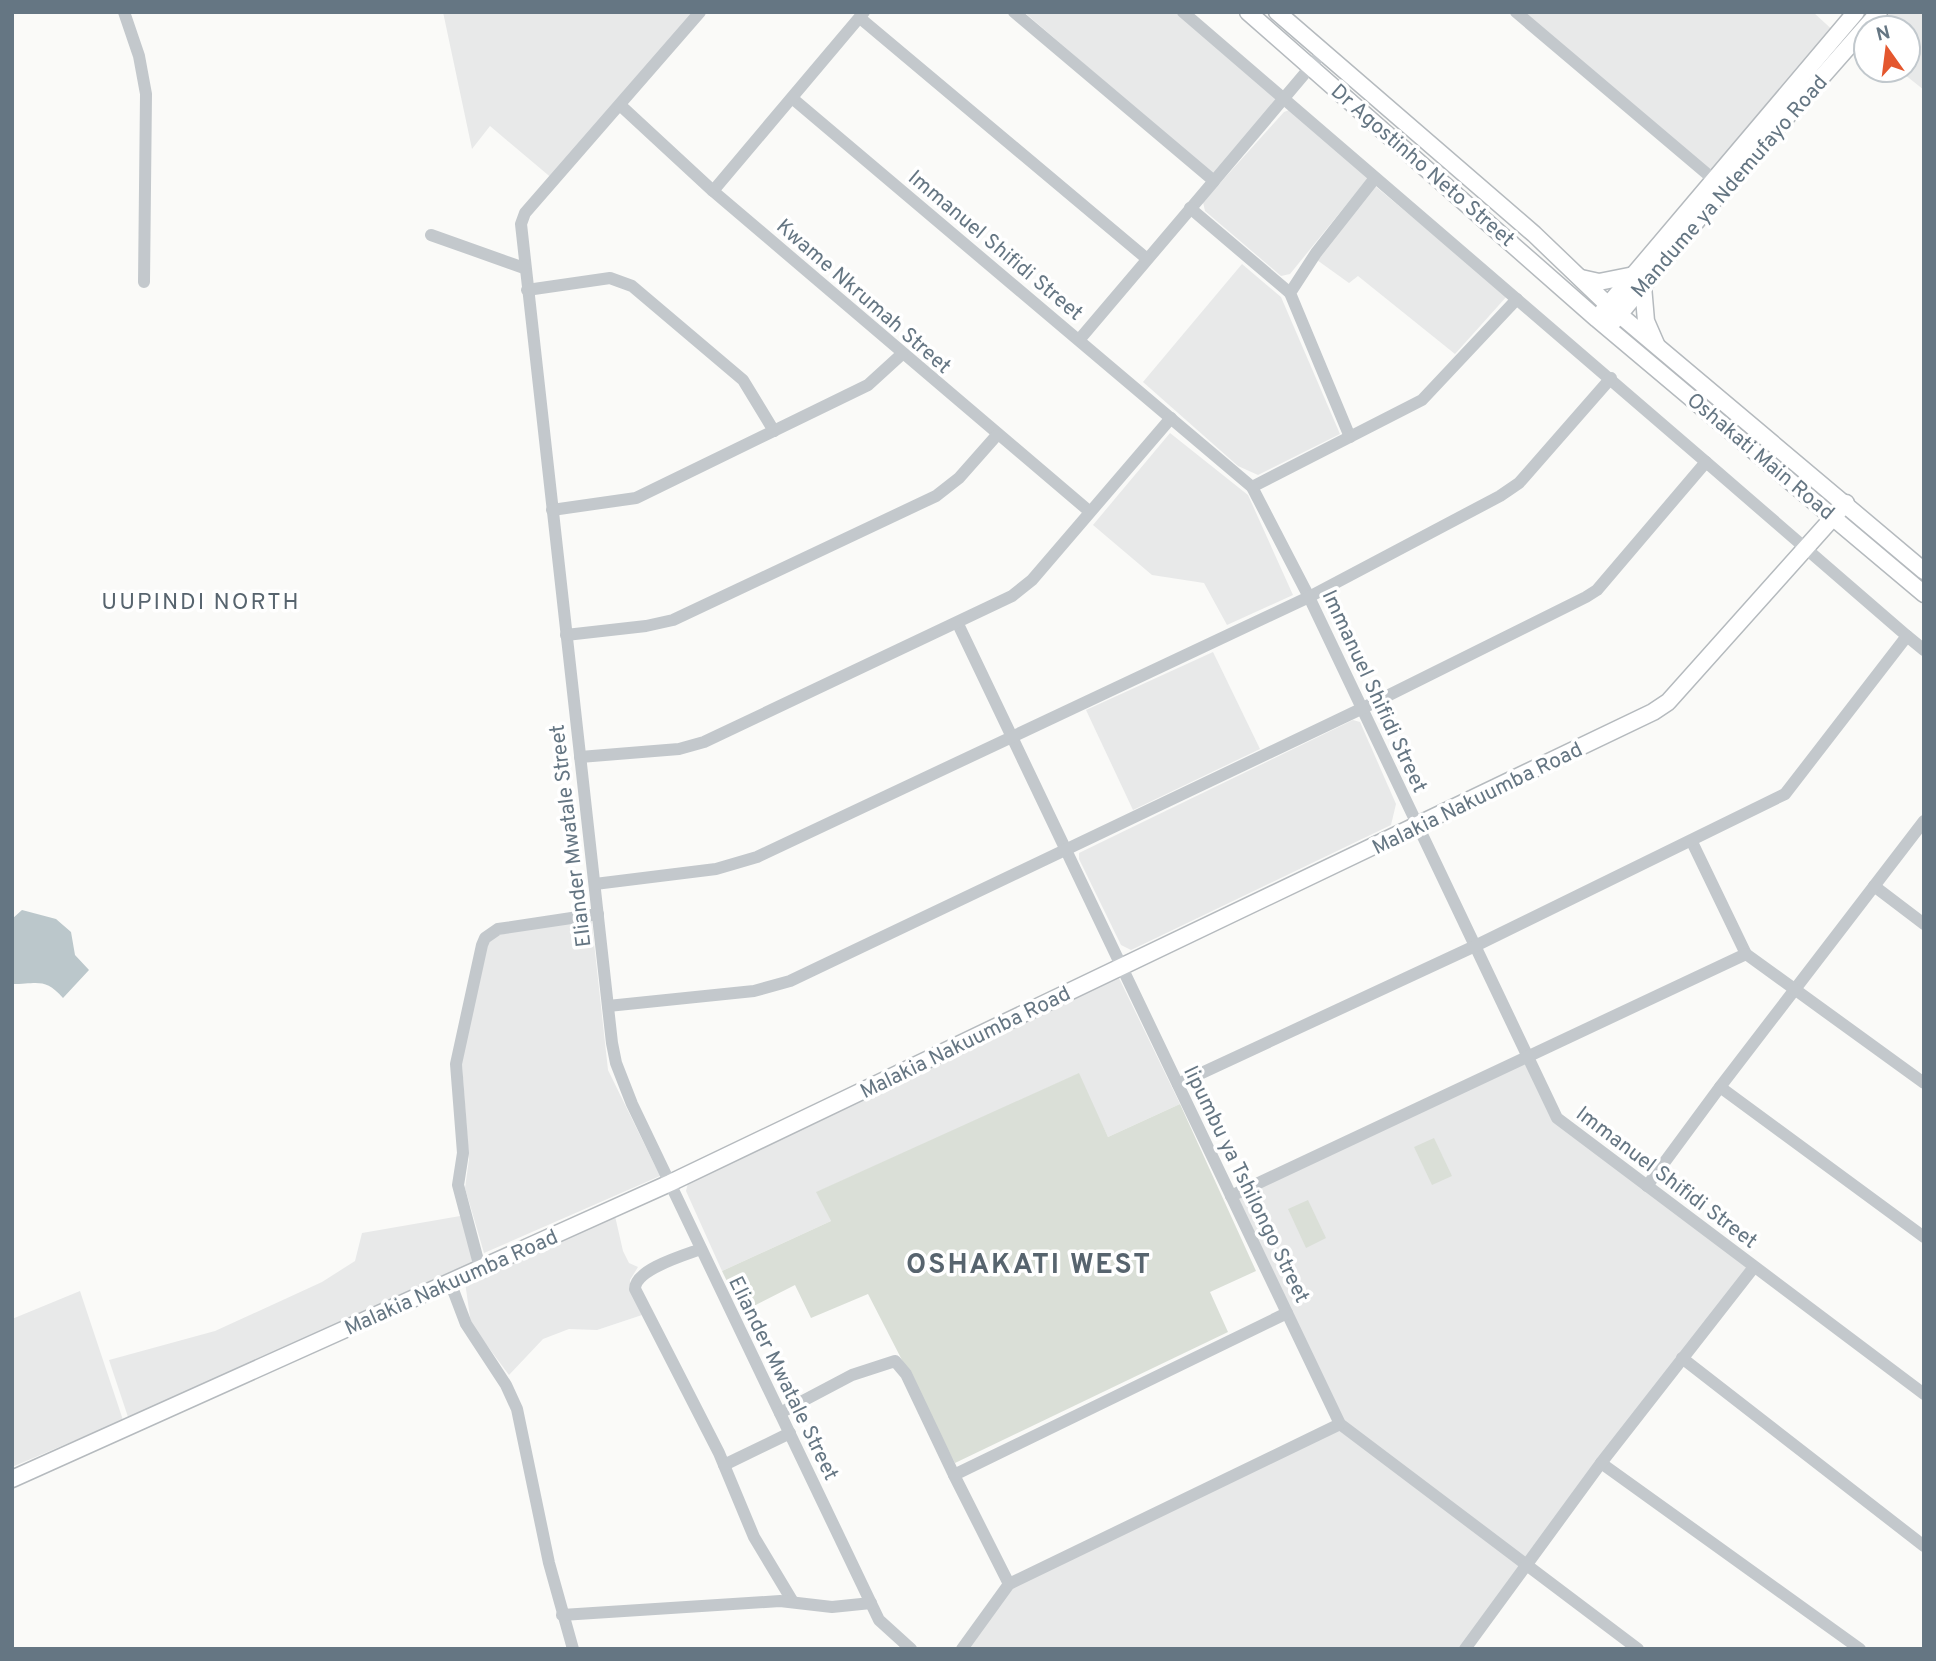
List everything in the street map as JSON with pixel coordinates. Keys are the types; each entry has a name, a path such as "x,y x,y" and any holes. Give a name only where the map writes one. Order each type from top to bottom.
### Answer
{"main road":[{"name":"Dr Agostinho Neto Street","path":"1248,12 1603,323"},
{"name":"Dr Agostinho Neto Street","path":"1277,12 1534,234 1613,310"},
{"name":"Mandume ya Ndemufayo Road","path":"1603,323 1856,12"},
{"name":"Mandume ya Ndemufayo Road","path":"1719,183 1879,12"},
{"path":"1578,277 1599,282 1638,280 1646,321 1657,346"},
{"name":"Oshakati Main Road","path":"1613,310 1924,571"},
{"name":"Oshakati Main Road","path":"1603,323 1924,594"},
{"name":"Malakia Nakuumba Road","path":"12,1479 670,1183 1661,708 1846,503"}],"street":[{"path":"124,12 139,56 146,94 144,282"},
{"name":"Eliander Mwatale Street","path":"700,12 525,213 521,225 608,1006 619,1071 701,1249 882,1626 911,1649"},
{"path":"1014,12 1214,181"},
{"path":"1183,12 1924,650"},
{"path":"1516,12 1719,183"},
{"path":"713,191 862,15 1146,258"},
{"path":"1079,340 1323,52"},
{"name":"Immanuel Shifidi Street","path":"792,98 1252,487 1363,708 1557,1118 1924,1394"},
{"name":"Kwame Nkrumah Street","path":"620,105 713,191 1088,511"},
{"path":"1290,293 1316,253 1376,177"},
{"path":"1190,208 1290,293 1350,437"},
{"path":"430,235 524,268"},
{"path":"527,289 610,278 632,286 743,380 774,431"},
{"path":"1252,487 1430,394 1517,299"},
{"path":"552,510 636,498 868,385 902,354"},
{"path":"595,884 738,864 1309,597 1511,490 1611,378"},
{"path":"580,757 679,748 704,743 958,624 1023,589 1171,418"},
{"path":"566,635 646,626 673,620 936,496 960,478 997,435"},
{"path":"608,1006 770,988 1363,708 1597,590 1706,462"},
{"name":"Iipumbu ya Tshilongo Street","path":"958,624 1340,1424 1633,1647"},
{"path":"1178,1084 1692,842 1792,788 1907,636"},
{"path":"1647,1186 1924,821"},
{"path":"1692,842 1746,954 1796,987 1924,1083"},
{"path":"1874,887 1924,924"},
{"path":"480,1268 458,1185 463,1153 456,1064 482,945 485,938 498,929 598,914"},
{"path":"1231,1196 1746,954"},
{"path":"1720,1087 1924,1237"},
{"path":"701,1249 651,1269 639,1277 635,1289 724,1465 754,1537 793,1602"},
{"path":"1465,1649 1601,1463 1754,1267"},
{"path":"450,1282 466,1324 506,1385 517,1409 562,1615 573,1649"},
{"path":"954,1475 1287,1312"},
{"path":"1682,1358 1924,1546"},
{"path":"780,1412 852,1375 895,1361 906,1374 1009,1584"},
{"path":"962,1649 1009,1584 1340,1424"},
{"path":"724,1465 790,1433"},
{"path":"1601,1463 1860,1649"},
{"path":"562,1615 793,1602 832,1607 871,1603"}],"shaded area":[{"path":"443,12 700,12 554,180 490,126 472,149"},
{"path":"1024,12 1176,12 1278,100 1213,175"},
{"path":"1516,12 1813,12 1838,35 1713,179"},
{"path":"1924,12 1924,90 1916,84 1922,84 1922,14 1854,14"},
{"path":"1852,17 1852,33 1844,27"},
{"path":"1289,110 1368,178 1290,274 1281,276 1205,211 1203,202 1284,112"},
{"path":"1375,186 1507,296 1455,354 1358,276 1349,283 1317,260"},
{"path":"1242,264 1281,297 1340,434 1258,475 1238,466 1143,382"},
{"path":"1170,433 1248,495 1293,595 1227,625 1204,583 1152,575 1093,525"},
{"path":"1213,652 1260,749 1133,810 1086,710"},
{"path":"1353,720 1360,722 1396,804 1391,825 1131,950 1121,945 1079,859 1079,853"},
{"path":"22,910 56,919 71,932 75,955 89,970 63,998 46,984 12,984 12,919"},
{"path":"591,915 608,1070 660,1176 484,1253 465,1188 469,1159 460,1037 485,938"},
{"path":"1118,976 1180,1104 1108,1137 1078,1074 817,1192 831,1221 722,1271 686,1191 688,1183"},
{"path":"1527,1055 1553,1111 1754,1267 1465,1649 962,1649 1009,1584 1340,1424 1231,1196"},
{"path":"1079,1073 1108,1137 1180,1104 1256,1271 1210,1292 1228,1332 955,1463 868,1294 811,1318 795,1285 742,1312 722,1271 831,1221 816,1192"},
{"path":"1434,1138 1452,1176 1432,1185 1414,1147"},
{"path":"1308,1200 1326,1238 1306,1248 1288,1209"},
{"path":"466,1215 478,1261 128,1417 109,1360 215,1331 322,1282 355,1261 362,1233"},
{"path":"615,1216 623,1251 629,1263 638,1267 630,1280 631,1291 642,1315 597,1330 569,1329 543,1339 509,1375 471,1324 465,1282"},
{"path":"80,1291 123,1420 12,1467 12,1319"}],"district":[{"name":"UUPINDI NORTH","path":"201,601"},
{"name":"OSHAKATI WEST","path":"1029,1263"}]}
